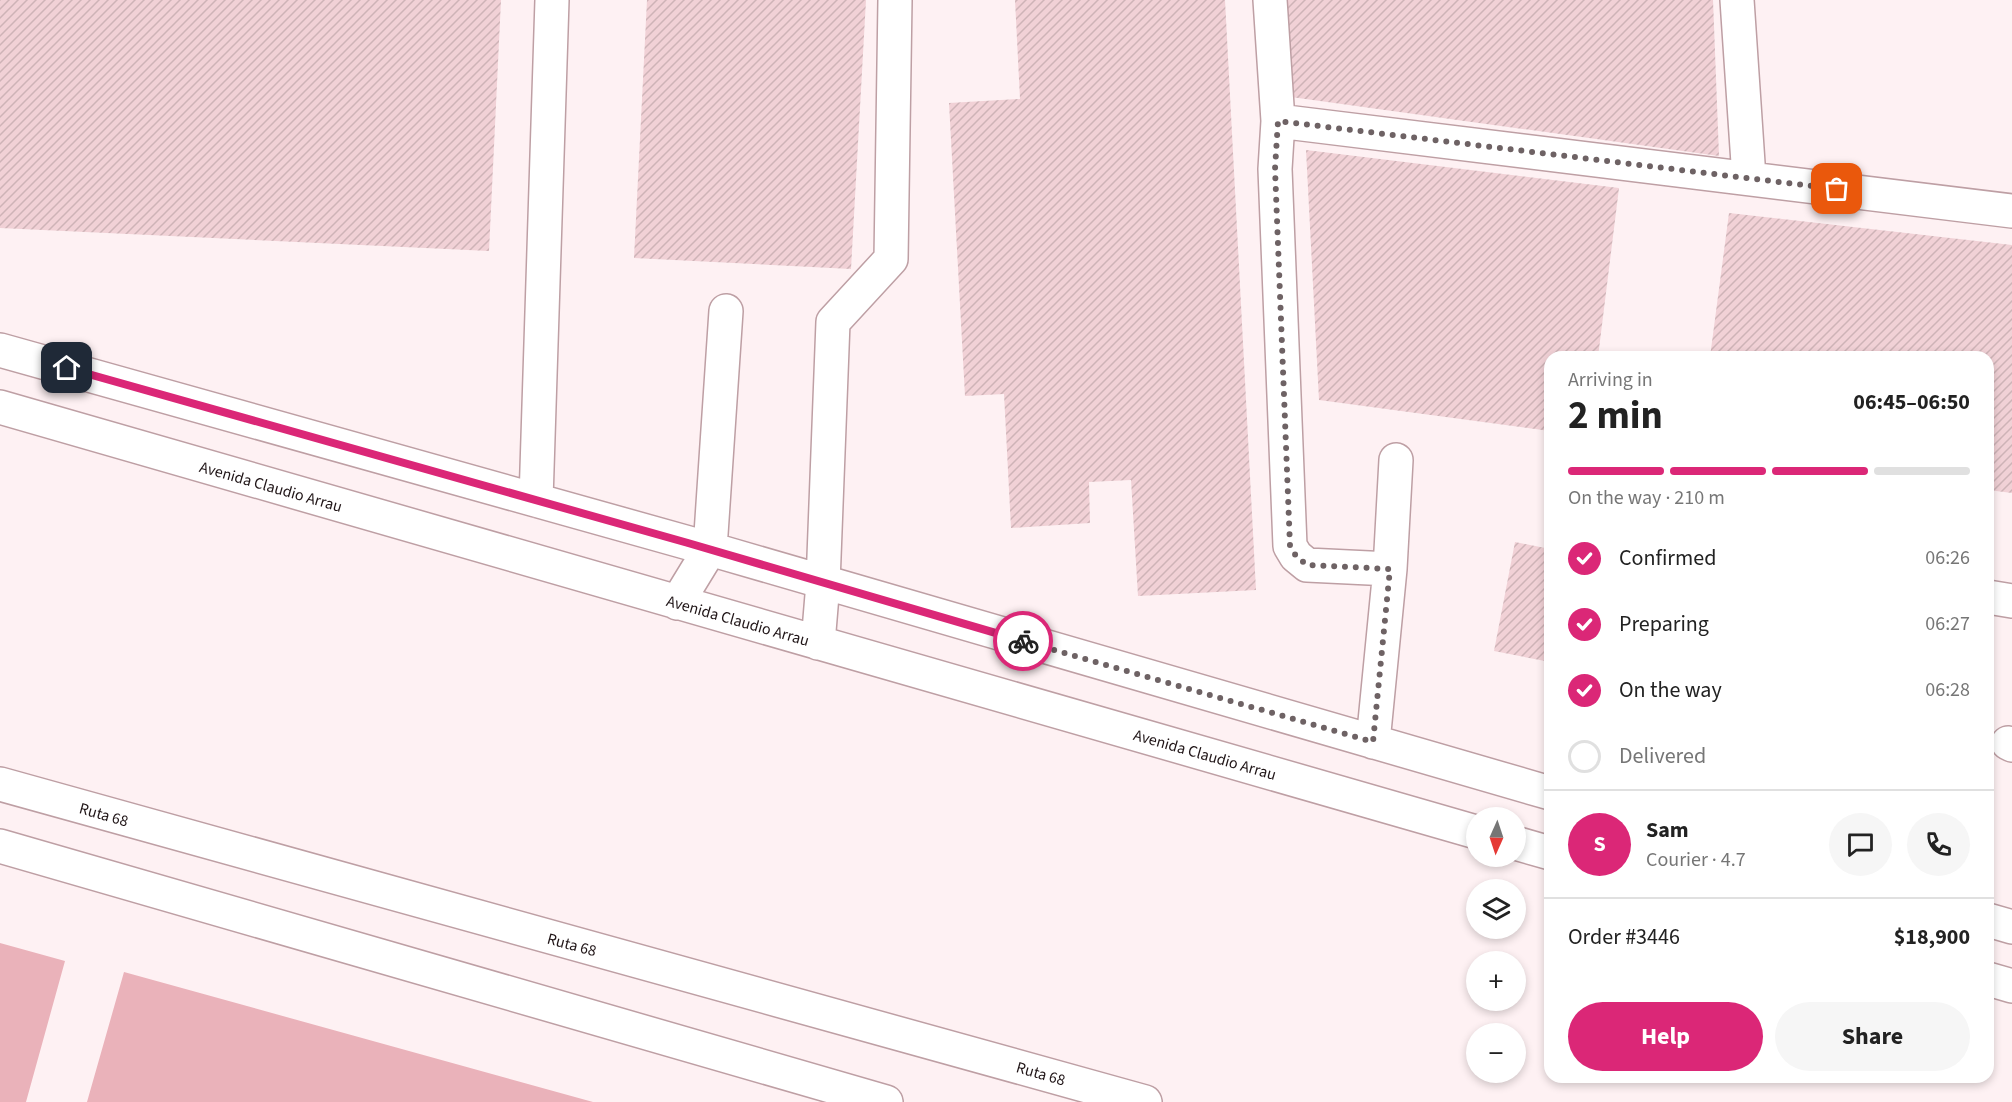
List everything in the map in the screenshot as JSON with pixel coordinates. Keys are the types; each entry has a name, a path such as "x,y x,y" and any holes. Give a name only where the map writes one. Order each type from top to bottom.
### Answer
{"main road":[{"path":"536,500 552,0"},
{"path":"818,643 823,583 833,322 891,260 895,0"},
{"path":"1270,0 1278,121 1275,169 1290,546 1296,556 1307,565 1390,569"},
{"path":"1737,0 1749,178"},
{"path":"1278,121 2012,211"},
{"path":"677,603 710,549 726,311"},
{"path":"0,350 710,549 1544,791"},
{"name":"Avenida Claudio Arrau","path":"0,407 1466,829"},
{"path":"1373,742 1390,569 1396,460"},
{"path":"1994,598 2012,601"},
{"name":"Ruta 68","path":"0,784 1145,1102"},
{"path":"0,846 886,1102"},
{"path":"1526,846 1544,851"},
{"path":"1994,922 2012,927"},
{"path":"1994,981 2012,986"}],"shaded area":[{"path":"0,943 65,961 26,1102 0,1102"},
{"path":"124,972 593,1102 87,1102"}],"building":[{"path":"0,0 501,0 489,251 0,228"},
{"path":"647,0 866,0 851,269 634,258"},
{"path":"1015,0 1225,0 1256,590 1138,596 1131,480 1089,482 1090,523 1011,528 1004,394 965,396 949,103 1020,99"},
{"path":"1287,0 1713,0 1719,156 1291,97"},
{"path":"1306,150 1619,188 1599,351 1544,351 1544,430 1319,400"},
{"path":"1729,213 2012,245 2012,493 1994,491 1994,351 1711,351"},
{"path":"1515,542 1544,548 1544,661 1494,651"}],"way so far":[{"path":"1023,641 1373,742 1390,569 1307,565 1296,556 1290,546 1275,169 1278,121 1837,189"}],"route":[{"path":"67,368 688,543 1023,641"}]}
